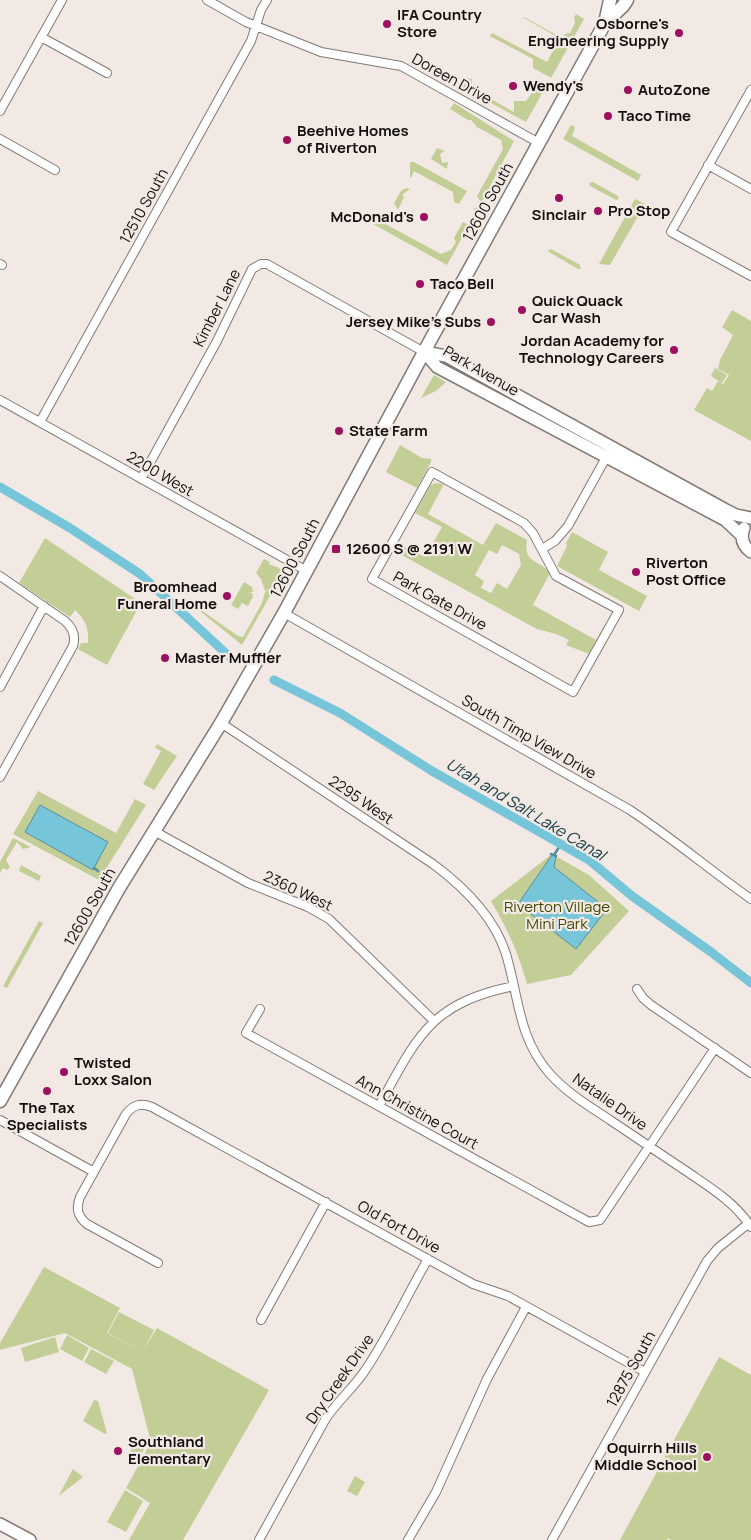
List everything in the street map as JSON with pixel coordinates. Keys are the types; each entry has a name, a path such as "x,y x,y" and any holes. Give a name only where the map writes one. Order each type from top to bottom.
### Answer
{"main road":[{"name":"12600 South","path":"0,1100 119,888 221,723 307,572 424,352 605,23 610,0"},
{"name":"12600 South","path":"605,23 627,0"}],"street":[{"path":"0,111 62,0"},
{"name":"Doreen Drive","path":"207,0 246,22 321,52 401,66 539,143"},
{"name":"12510 South","path":"40,422 251,41 267,0"},
{"path":"41,37 107,74"},
{"path":"751,90 671,232 751,276"},
{"path":"0,139 55,170"},
{"path":"708,165 751,189"},
{"name":"Kimber Lane","path":"141,479 217,341 252,269 261,264 267,264 424,352"},
{"name":"Park Avenue","path":"424,352 446,356 733,514 751,519 745,525 742,536 744,544 751,552"},
{"name":"Park Avenue","path":"424,352 436,366 725,520 742,536"},
{"name":"2200 West","path":"0,400 307,572"},
{"path":"542,549 555,541 568,526 612,446"},
{"name":"Park Gate Drive","path":"432,472 524,523 533,533 542,549 556,576 619,610 573,692 372,578 432,472"},
{"path":"0,576 65,621 73,630 74,638 72,646 0,777"},
{"path":"0,687 44,606"},
{"name":"South Timp View Drive","path":"284,613 630,810 659,829 751,899"},
{"name":"2295 West","path":"221,723 433,864 459,884 480,908"},
{"name":"2360 West","path":"154,831 248,883 308,907 329,919 434,1021"},
{"name":"Natalie Drive","path":"480,908 505,952 525,1033 540,1062 549,1073 572,1094 717,1192 750,1225"},
{"path":"379,1106 409,1051 434,1021 451,1008 471,997 492,990 514,986"},
{"path":"637,989 651,1005 751,1073"},
{"name":"Ann Christine Court","path":"260,1009 246,1032 584,1220 595,1222 600,1220 649,1146"},
{"path":"649,1146 715,1048"},
{"name":"Old Fort Drive","path":"94,1172 126,1114 140,1104 152,1107 473,1284 508,1296 645,1372"},
{"path":"0,1120 94,1172 80,1197 78,1210 80,1218 87,1224 158,1263"},
{"path":"261,1320 326,1202"},
{"name":"12875 South","path":"552,1540 712,1254 750,1225"},
{"name":"Dry Creek Drive","path":"259,1540 325,1420 372,1360 428,1259"},
{"path":"408,1540 436,1492 487,1380 526,1306"},
{"path":"0,1524 30,1540"}],"green space":[{"path":"576,14 584,19 551,78 533,68 533,59 490,36 492,33 547,62 554,49 557,49 554,48 559,38 524,18 522,20 524,17 562,38 565,34 570,33 575,23 574,18"},
{"path":"467,78 472,79 471,88 514,112 514,101 526,101 538,85 545,88 526,122 462,87"},
{"path":"454,103 514,141 477,211 473,209 478,207 480,201 477,196 503,149 501,140 477,127 471,120 450,109"},
{"path":"571,125 575,127 572,136 641,175 638,181 563,139"},
{"path":"437,148 445,151 440,154 442,163 448,162 447,169 431,159"},
{"path":"410,162 414,162 467,191 459,204 454,202 453,192 414,171 411,178"},
{"path":"593,182 618,196 619,199 616,200 590,186 589,183"},
{"path":"406,188 410,189 402,195 404,197 398,210 394,203 401,191"},
{"path":"635,199 645,204 610,265 599,264"},
{"path":"376,219 441,254 451,250 456,242 454,238 463,222 469,225 447,265 373,224"},
{"path":"551,249 580,265 581,269 549,252 548,250"},
{"path":"732,310 751,321 751,441 694,410 707,388 712,391 718,381 723,384 729,375 718,369 720,360 733,335 722,327"},
{"path":"715,368 727,375 722,383 711,376"},
{"path":"434,375 446,382 436,391 421,398"},
{"path":"400,445 422,458 431,459 417,488 386,472"},
{"path":"436,483 444,484 428,514 483,545 496,523 527,540 527,553 550,573 533,605 596,640 589,654 566,645 569,640 537,629 396,552 400,544 425,557 442,527 415,513 431,485","holes":["502,545 519,554 521,565 507,589 497,583 491,593 481,588 484,581 475,575 489,550 497,554"]},
{"path":"572,532 608,552 599,570 647,596 639,611 557,566"},
{"path":"45,538 141,603 107,665 78,649 81,643 88,643 88,634 85,622 75,610 70,617 19,583"},
{"path":"264,559 270,562 269,564 279,568 282,573 277,581 275,581 278,582 274,588 271,588 274,589 242,645 196,608 238,636 243,637 262,603 265,592 270,588 265,591 261,579 256,573"},
{"path":"244,582 252,587 253,592 248,593 252,593 253,597 248,606 242,603 238,609 231,605"},
{"path":"157,744 177,756 154,790 143,784 161,751 155,748"},
{"path":"38,791 116,833 135,799 146,805 99,880 13,834"},
{"path":"13,838 31,847 23,849 17,842 6,860 10,867 7,870 3,868 0,873 0,862"},
{"name":"Riverton Village Mini Park","path":"552,854 589,875 629,911 571,975 527,984 512,941 491,901"},
{"path":"21,865 41,876 39,881 19,871"},
{"path":"39,921 43,923 7,988 3,986"},
{"path":"44,1267 120,1308 107,1333 142,1351 108,1333 119,1312 154,1330 144,1349 157,1328 269,1390 183,1540 129,1540 150,1503 126,1488 151,1442 132,1369 65,1333 0,1350 0,1343"},
{"path":"67,1335 89,1348 82,1361 60,1349"},
{"path":"55,1337 59,1352 25,1362 21,1348"},
{"path":"91,1349 114,1361 106,1374 84,1362"},
{"name":"Oquirrh Hills Middle School","path":"719,1357 751,1375 751,1540 671,1540 668,1538 667,1540 620,1540"},
{"path":"94,1400 98,1401 107,1433 105,1434 83,1421"},
{"path":"139,1437 148,1442 137,1462 127,1457"},
{"path":"73,1469 83,1477 59,1495"},
{"path":"355,1476 365,1482 357,1496 347,1491"},
{"path":"125,1490 143,1501 126,1532 107,1522"}],"water":[{"path":"40,805 108,842 93,870 25,832"},
{"path":"552,855 556,856 554,867 607,909 576,949 518,904"}],"waterway":[{"name":"Utah and Salt Lake Canal","path":"0,487 70,528 140,574 231,658"},
{"name":"Utah and Salt Lake Canal","path":"274,680 340,713 432,771 589,860 632,896 751,983"},
{"path":"554,855 561,844"},
{"path":"551,854 556,856"},
{"path":"94,868 98,871"}],"place":[{"name":"IFA Country Store","path":"387,24"},
{"name":"Osborne's Engineering Supply","path":"679,33"},
{"name":"Wendy's","path":"513,86"},
{"name":"AutoZone","path":"628,90"},
{"name":"Taco Time","path":"608,116"},
{"name":"Beehive Homes of Riverton","path":"287,140"},
{"name":"Sinclair","path":"559,198"},
{"name":"Pro Stop","path":"598,211"},
{"name":"McDonald's","path":"424,217"},
{"name":"Taco Bell","path":"420,284"},
{"name":"Quick Quack Car Wash","path":"522,310"},
{"name":"Jersey Mike's Subs","path":"491,322"},
{"name":"Jordan Academy for Technology Careers","path":"674,350"},
{"name":"State Farm","path":"339,431"},
{"name":"12600 S @ 2191 W","path":"336,549"},
{"name":"Riverton Post Office","path":"636,572"},
{"name":"Broomhead Funeral Home","path":"227,596"},
{"name":"Master Muffler","path":"165,658"},
{"name":"Twisted Loxx Salon","path":"64,1072"},
{"name":"The Tax Specialists","path":"47,1091"},
{"name":"Southland Elementary","path":"118,1451"},
{"name":"Oquirrh Hills Middle School","path":"707,1457"}]}
